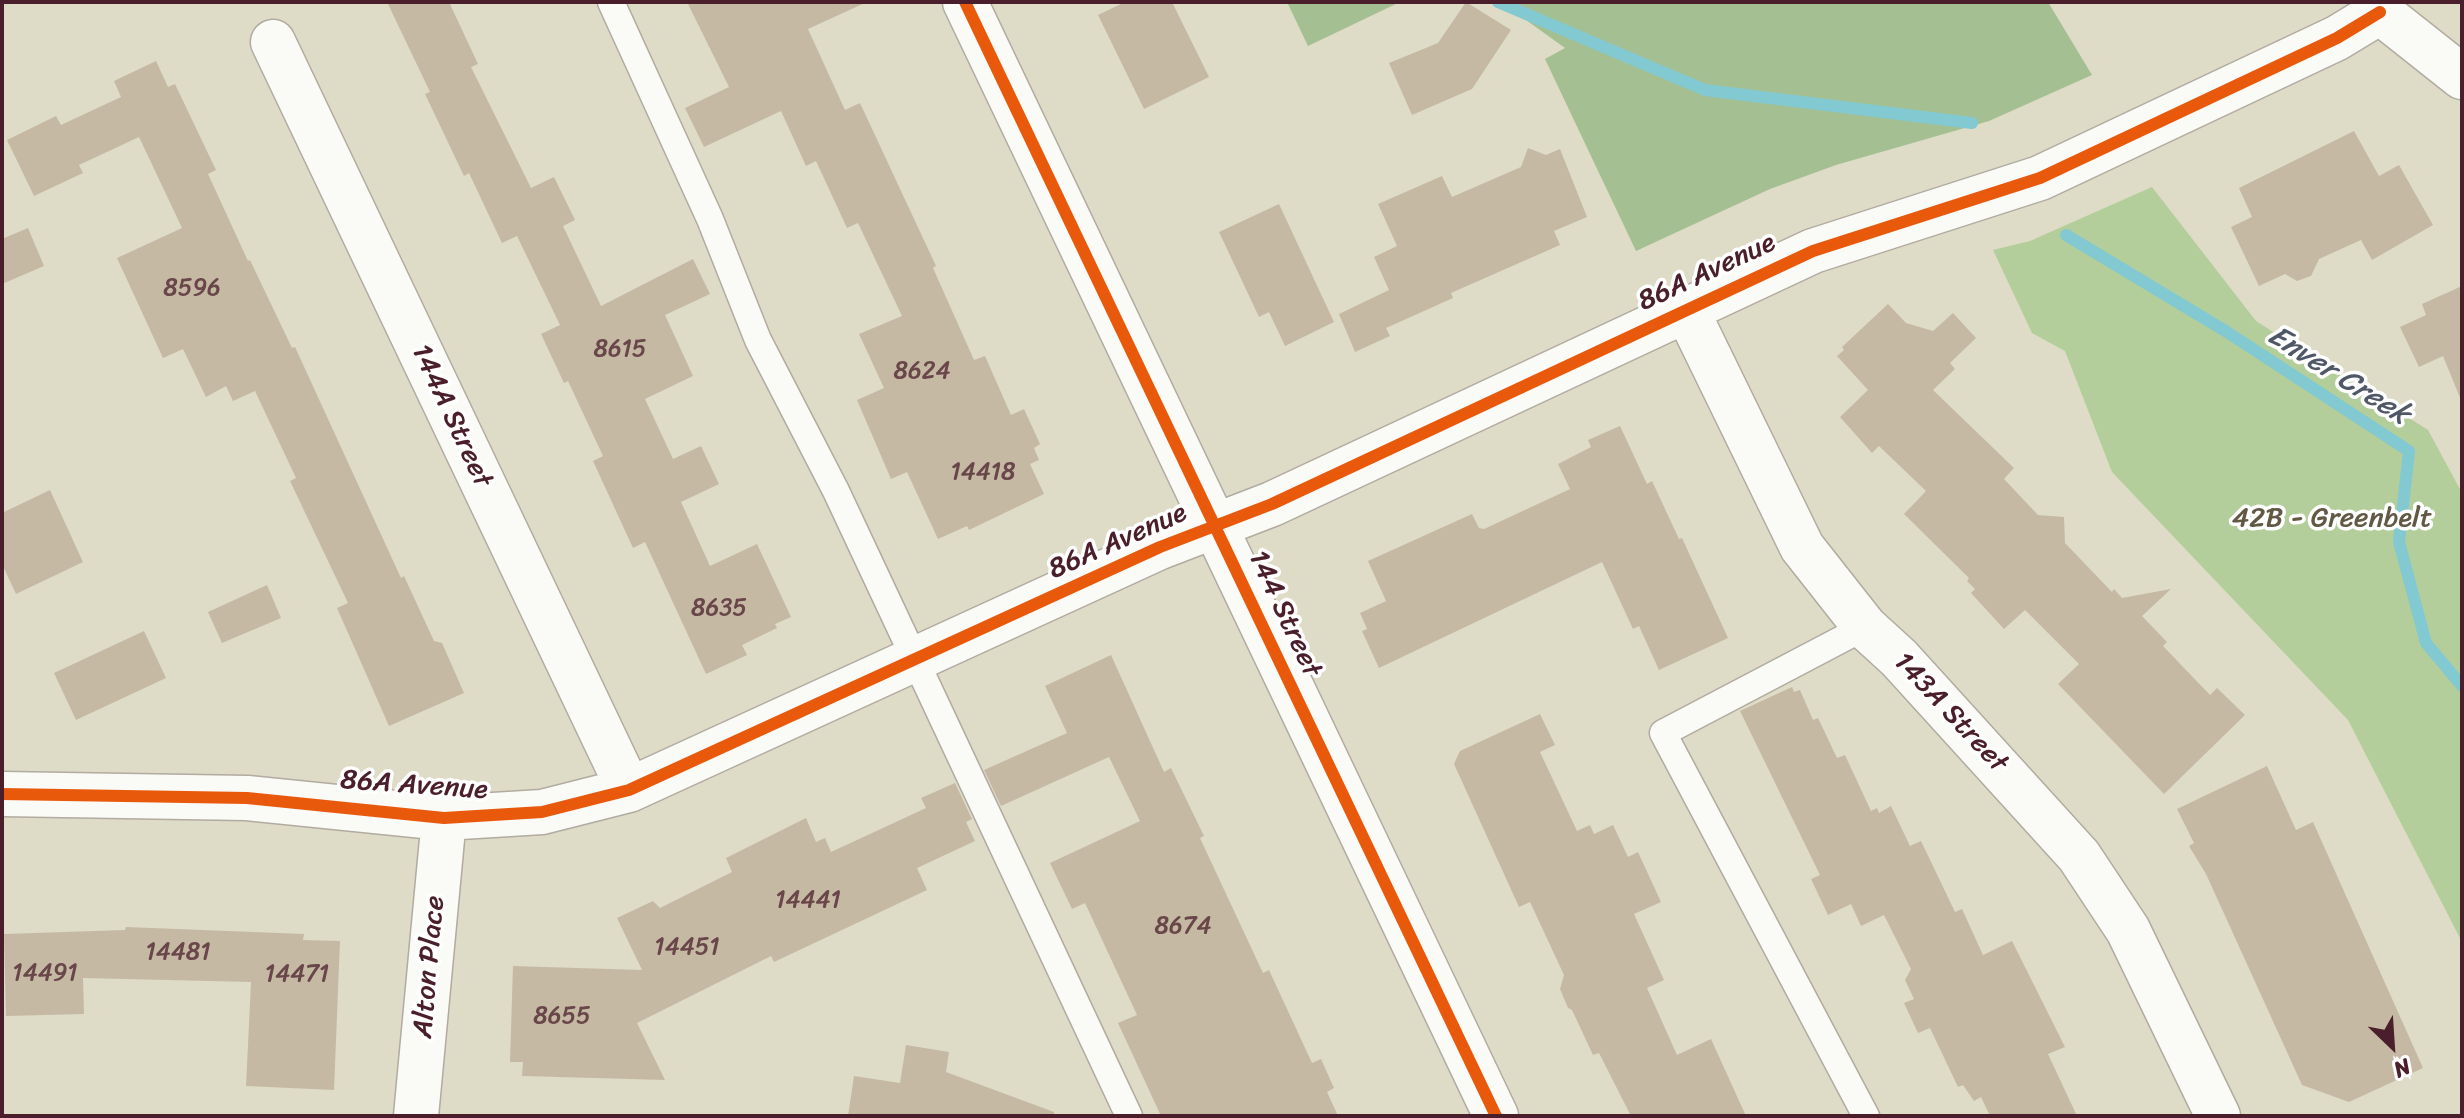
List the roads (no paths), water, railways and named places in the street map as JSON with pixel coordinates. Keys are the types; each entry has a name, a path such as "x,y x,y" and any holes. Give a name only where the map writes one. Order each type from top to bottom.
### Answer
{"street":[{"name":"144 Street","path":"965,2 1496,1116"},
{"name":"86A Avenue","path":"2,794 247,798 444,818 542,812 629,790 1160,547 1272,504 1686,309 1857,234 2040,178 2337,38 2377,7"},
{"path":"2377,7 2462,77"},
{"name":"144A Street","path":"273,42 629,790"},
{"name":"143A Street","path":"1686,309 1802,547 1865,627 1899,658 2079,856 2128,930 2218,1116"},
{"name":"Alton Place","path":"416,1116 444,818"}],"lane":[{"path":"611,2 710,219 758,340 836,491 1129,1116"},
{"path":"1865,627 1663,733 1866,1116"}],"waterway":[{"name":"Enver Creek","path":"1498,2 1705,90 1972,123"},
{"name":"Enver Creek","path":"2066,235 2227,332 2409,451 2399,542 2426,643 2462,686"}],"park label":[{"name":"42B - Greenbelt","path":"2332,519"}]}
